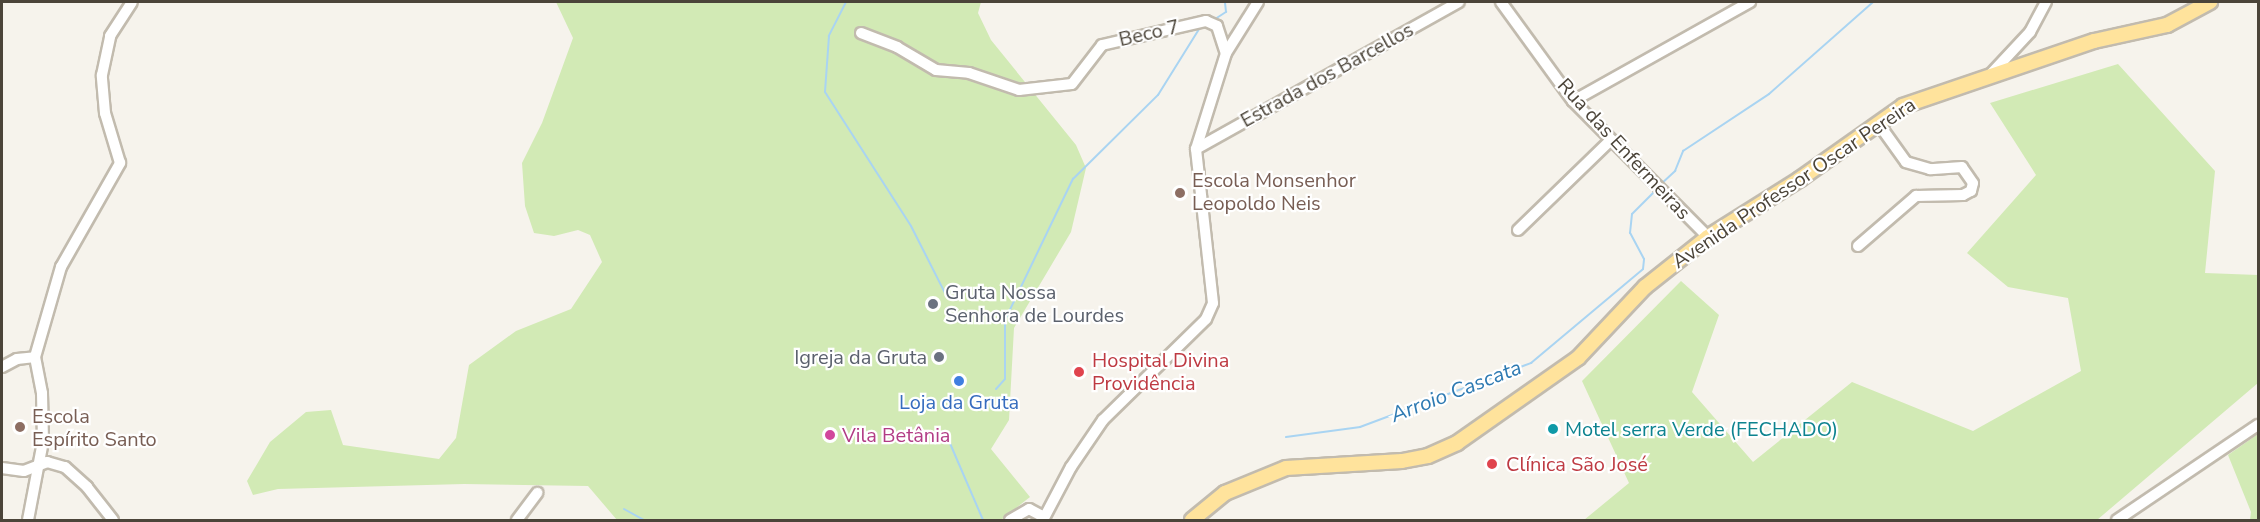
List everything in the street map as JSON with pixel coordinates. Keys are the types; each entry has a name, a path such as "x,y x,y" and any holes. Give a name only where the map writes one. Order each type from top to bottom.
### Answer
{"main road":[{"name":"Avenida Professor Oscar Pereira","path":"1192,520 1225,493 1286,468 1402,461 1428,456 1457,443 1578,358 1645,287 1708,237 1800,179 1878,123 1933,93 2094,41 2168,26 2210,2"}],"street":[{"path":"28,520 43,441 42,393 35,357 61,267 120,163 105,113 102,75 110,36 132,2"},
{"path":"1010,520 1029,509 1043,519 1103,420 1206,319 1213,290 1196,149 1226,53 1258,2"},
{"name":"Estrada dos Barcellos","path":"1196,149 1459,2"},
{"name":"Rua das Enfermeiras","path":"1501,2 1573,101 1610,141 1708,237"},
{"path":"1573,101 1750,2"},
{"path":"1990,76 2030,32 2046,2"},
{"name":"Beco 7","path":"861,33 897,47 936,70 969,73 1019,90 1072,84 1102,45 1206,21 1217,26 1226,53"},
{"path":"1858,246 1916,196 1963,195 1971,191 1973,183 1962,167 1915,168 1906,162 1878,123"},
{"path":"1518,230 1610,141"},
{"path":"2,367 17,359 35,357"},
{"path":"2117,520 2259,425"},
{"path":"2,468 24,471 55,463 75,473 113,520"},
{"path":"517,520 537,493"}],"green space":[{"path":"556,2 981,2 978,13 991,40 1076,145 1086,168 1071,232 1014,328 1009,420 991,449 1030,497 1001,520 617,520 588,486 464,484 278,489 253,495 247,481 270,442 306,412 331,410 343,445 439,459 456,438 469,365 516,331 571,309 602,262 590,235 578,230 554,236 534,233 525,206 522,163 542,123 573,38"},
{"path":"2118,64 2215,171 2205,273 2258,275 2258,383 2097,520 1584,520 1629,483 1582,381 1681,281 1719,315 1692,392 1753,462 1852,382 1973,431 2081,371 2068,298 2008,287 1967,253 2036,175 1990,103"},
{"path":"2258,434 2258,520 2250,520 2251,512 2228,455"}],"waterway":[{"path":"846,2 829,36 825,92 911,226 945,293"},
{"path":"1212,21 1226,12 1225,2"},
{"name":"Arroio Cascata","path":"1660,185 1675,171 1683,151 1769,94 1873,2"},
{"path":"996,389 1005,379 1005,320 1073,179 1158,95 1201,26"},
{"name":"Arroio Cascata","path":"1286,437 1360,427 1531,363 1643,269 1644,259 1630,233 1632,214 1656,190"},
{"path":"949,441 983,520"},
{"path":"624,509 644,520"}],"place":[{"name":"Escola Monsenhor Leopoldo Neis","path":"1180,193"},
{"name":"Gruta Nossa Senhora de Lourdes","path":"933,304"},
{"name":"Igreja da Gruta","path":"939,357"},
{"name":"Hospital Divina Providência","path":"1079,372"},
{"name":"Loja da Gruta","path":"959,381"},
{"name":"Escola Espírito Santo","path":"20,427"},
{"name":"Motel serra Verde (FECHADO)","path":"1553,429"},
{"name":"Vila Betânia","path":"830,435"},
{"name":"Clínica São José","path":"1492,464"}]}
